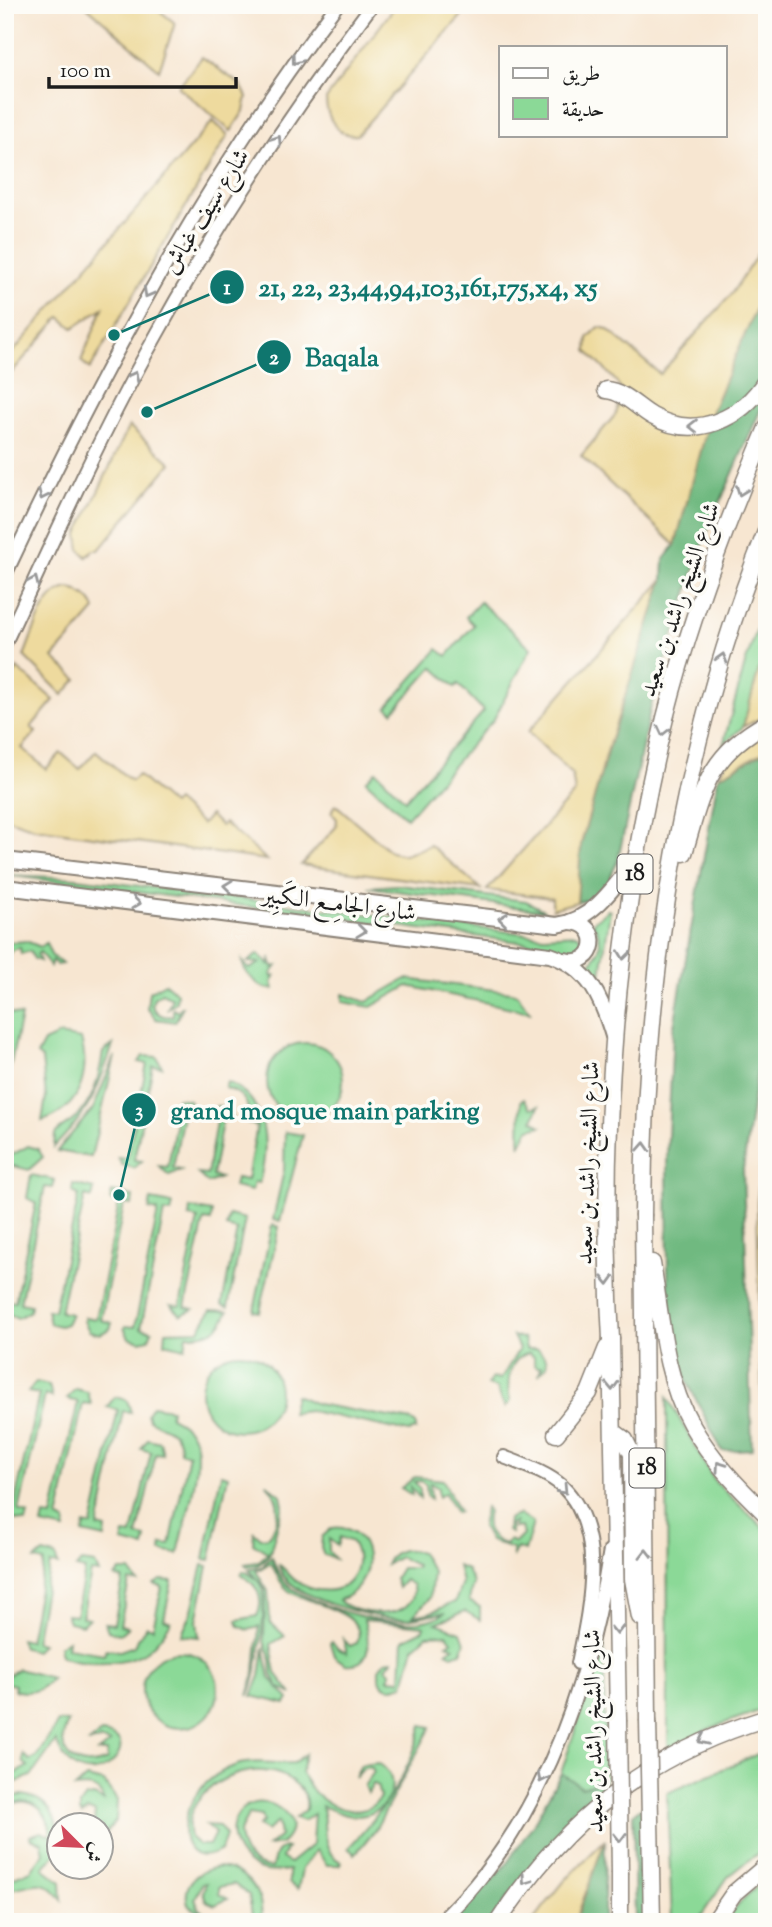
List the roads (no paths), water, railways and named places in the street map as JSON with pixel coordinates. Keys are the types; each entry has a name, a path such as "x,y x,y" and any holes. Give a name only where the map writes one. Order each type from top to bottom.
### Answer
{"main road":[{"path":"606,390 617,392 655,418 671,425 703,426 719,423 747,406 767,379"},
{"name":"شارع الشيخ راشد بن سعيد","path":"620,1922 614,1433 607,1218 616,1044 637,858 666,716 692,626 767,428"},
{"name":"18","path":"652,1922 646,1633 643,1216 650,1040 663,926 683,811 712,692 767,529"},
{"path":"663,926 705,782 721,759 746,734 767,723"},
{"path":"570,922 600,902 637,858"},
{"path":"5,867 10,859"},
{"name":"شارع الجامِع الكَبِير","path":"10,859 550,925 570,922"},
{"name":"شارع الجامِع الكَبِير","path":"5,887 543,953 563,960 584,975 598,993 616,1044"},
{"path":"563,960 581,961 590,955 594,945 593,934 586,926 570,922"},
{"path":"643,1216 671,1373 690,1423 729,1479 767,1515"},
{"path":"556,1434 589,1393 611,1339"},
{"path":"614,1433 625,1440 632,1454 633,1579 646,1633"},
{"path":"498,1922 543,1859 569,1830 608,1796 684,1749 725,1730 767,1717"},
{"path":"715,1922 734,1893 767,1865"}],"street":[{"name":"شارع سيف غباش","path":"5,575 83,411 157,276 218,176 294,62 337,5"},
{"name":"شارع سيف غباش","path":"5,643 87,466 173,305 274,145 372,5"},
{"path":"504,1457 547,1476 563,1488 576,1507 586,1532 590,1566 589,1604 568,1715"},
{"path":"440,1922 505,1844 541,1782 568,1715 598,1618 615,1513"}],"place":[{"name":"21, 22, 23,44,94,103,161,175,x4, x5","path":"114,335"},
{"name":"Baqala","path":"147,412"},
{"name":"grand mosque main parking","path":"119,1195"}]}
